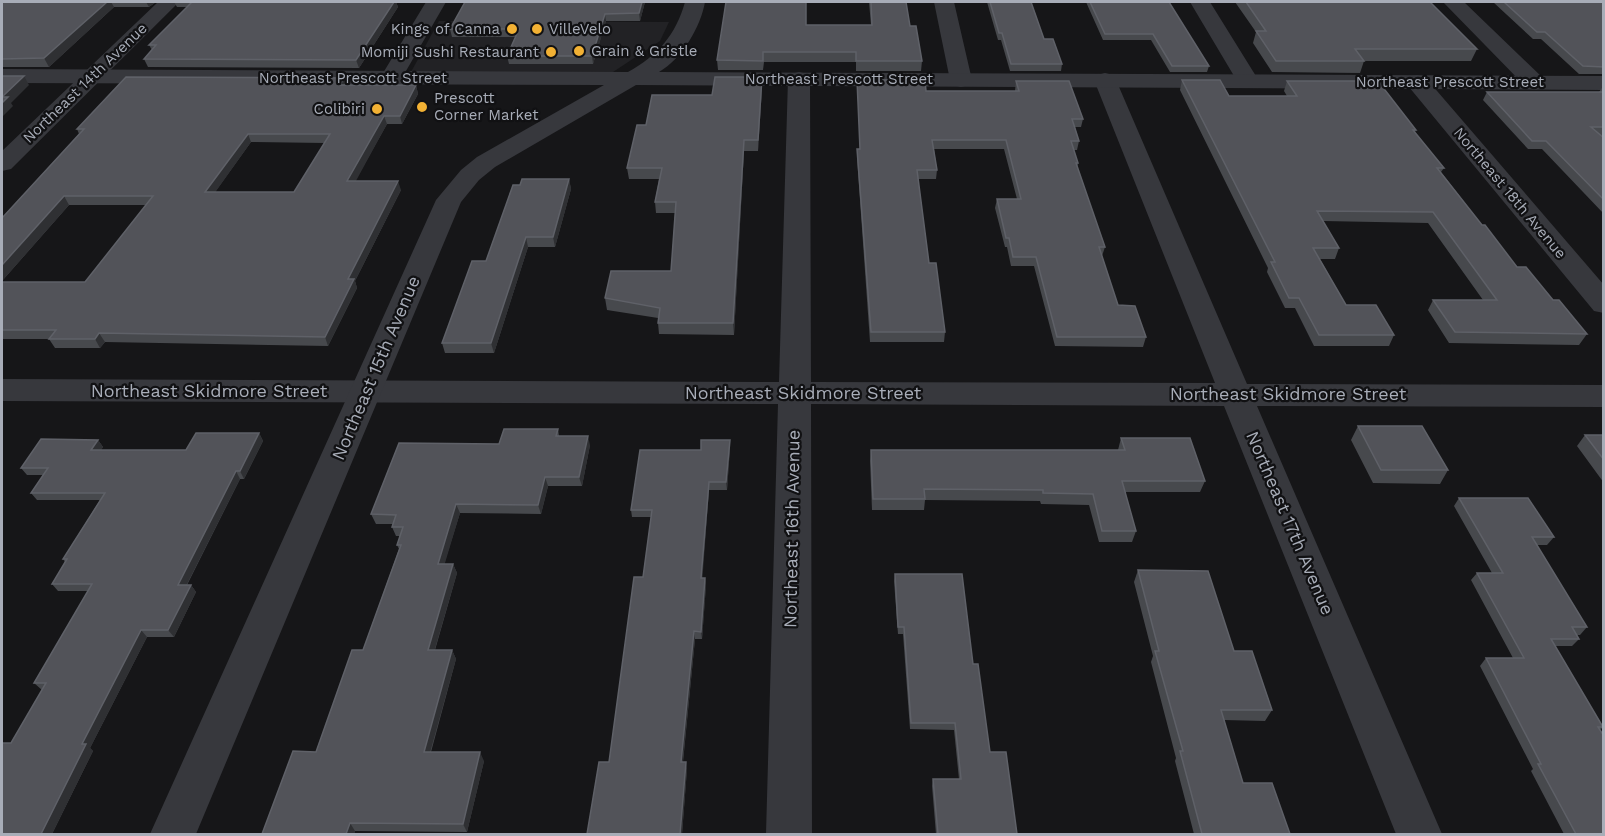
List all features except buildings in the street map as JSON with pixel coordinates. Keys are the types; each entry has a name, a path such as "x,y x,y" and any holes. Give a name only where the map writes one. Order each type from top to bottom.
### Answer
{"street":[{"name":"Northeast 14th Avenue","path":"2,164 169,2"},
{"path":"391,78 436,2"},
{"name":"Northeast 15th Avenue","path":"173,834 443,212 456,189 486,162 656,65 676,45 689,21 695,2"},
{"path":"944,2 961,80"},
{"path":"1200,2 1248,81"},
{"path":"1452,2 1535,83"},
{"name":"Northeast Prescott Street","path":"2,76 1604,83"},
{"name":"Northeast 16th Avenue","path":"789,834 799,79"},
{"name":"Northeast 17th Avenue","path":"1105,80 1419,834"},
{"name":"Northeast 18th Avenue","path":"1417,82 1604,303"},
{"name":"Northeast Skidmore Street","path":"2,390 1604,396"}],"shaded area":[{"path":"439,21 669,22 660,41 613,72 411,72"}],"place":[{"name":"Kings of Canna","path":"512,29"},
{"name":"VilleVelo","path":"537,29"},
{"name":"Grain & Gristle","path":"579,51"},
{"name":"Momiji Sushi Restaurant","path":"551,52"},
{"name":"Prescott Corner Market","path":"422,107"},
{"name":"Colibiri","path":"377,109"}]}
